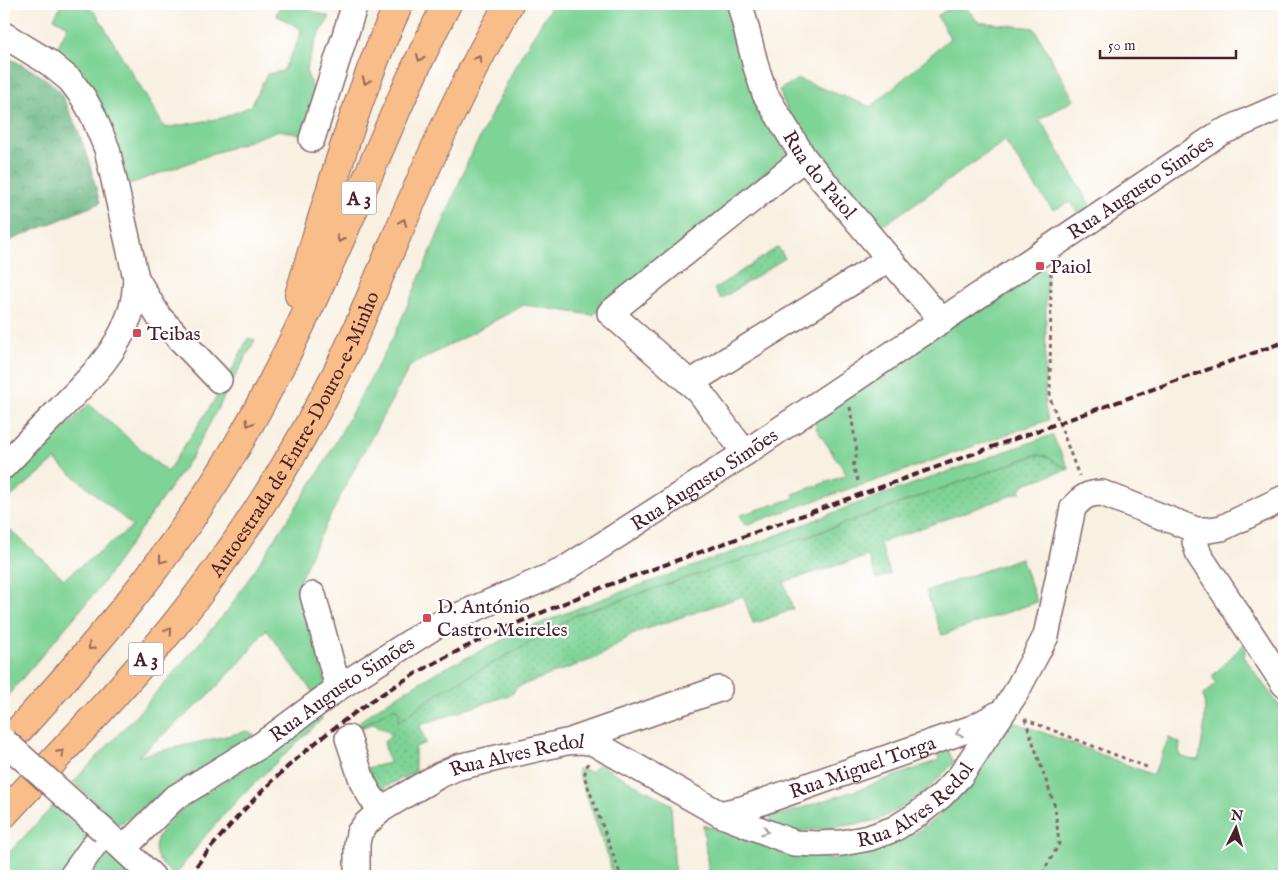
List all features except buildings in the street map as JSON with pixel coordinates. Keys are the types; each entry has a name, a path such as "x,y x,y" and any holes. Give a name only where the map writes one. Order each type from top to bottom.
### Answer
{"highway":[{"path":"273,380 360,98 384,34 399,4"},
{"name":"Autoestrada de Entre-Douro-e-Minho","path":"4,746 123,610 164,557 218,478 273,380 314,299 424,49 447,4"},
{"name":"Autoestrada de Entre-Douro-e-Minho","path":"4,814 113,698 173,627 242,533 294,452 334,379 460,93 509,4"}],"street":[{"path":"312,139 355,4"},
{"name":"Rua do Paiol","path":"740,4 765,94 804,158 942,321"},
{"path":"4,36 48,62 70,80 82,97 93,115 108,149 136,278 159,318 219,380"},
{"name":"Rua Augusto Simões","path":"124,848 173,799 261,745 338,688 437,625 562,571 745,453 1220,133 1284,106"},
{"path":"745,453 699,391 610,313 804,158"},
{"path":"690,383 889,259"},
{"path":"4,466 92,376 108,356 129,319 136,278"},
{"path":"1092,493 1102,493 1196,530 1222,528 1284,498"},
{"name":"Rua Alves Redol","path":"357,876 359,833 365,824 405,794 458,767 566,742 581,741 594,743 720,814 794,843 842,843 869,838 894,829 918,814 941,796 1013,715 1015,694 1046,636 1073,508 1080,500 1092,493"},
{"path":"1196,530 1195,542 1199,555 1284,684"},
{"path":"312,595 338,688"},
{"path":"566,742 719,689"},
{"name":"Rua Miguel Torga","path":"720,814 742,810 1013,715"},
{"path":"348,738 362,783 382,810"},
{"path":"4,741 124,848 152,876"},
{"path":"72,876 104,831"}],"path":[{"path":"1051,247 1050,398 1080,477 1092,493"},
{"path":"846,384 857,453 853,466 858,482"},
{"path":"1013,715 1149,768"},
{"path":"1013,715 1054,808 1059,844 1041,876"},
{"path":"594,743 584,776 621,876"}],"green space":[{"path":"62,4 86,4 97,15 165,128 222,118 251,106 267,74 283,71 300,37 301,29 276,15 281,4 309,4 307,9 330,17 316,40 306,70 315,96 304,135 279,130 127,185 52,58 68,26 54,18"},
{"path":"553,4 730,4 747,69 788,158 593,315 524,305 410,366 349,479 299,582 327,687 314,694 266,629 243,659 208,696 138,756 248,731 255,735 161,793 119,825 73,782 134,718 228,610 321,469 395,334 469,159 520,57"},
{"path":"956,4 963,4 978,22 1034,28 1074,100 1040,119 1093,210 1080,218 1071,202 1053,210 1005,141 881,227 816,152 788,112 779,90 798,79 871,107 950,38 937,16"},
{"path":"11,59 43,77 60,93 83,143 100,203 4,243 4,62"},
{"path":"778,247 785,258 721,299 714,289"},
{"path":"1040,266 1048,273 1045,407 1048,420 746,525 740,515 795,498 793,494 847,475 816,428 812,418"},
{"path":"248,338 255,340 191,458 99,588 4,700 4,524 64,579 133,526 55,460 11,497 4,488 89,404 167,472 224,386"},
{"path":"1052,435 1069,469 1046,456 1036,455 753,556 578,614 440,692 397,723 395,707 356,729 354,727 381,706 433,674 521,631 596,601 747,547 848,507"},
{"path":"1036,455 1046,456 1069,469 1024,484 1020,490 1021,492 880,543 890,574 877,579 868,556 784,582 793,609 759,622 753,623 743,596 635,633 596,658 517,687 512,694 420,725 426,743 415,747 415,772 383,788 374,784 367,768 389,763 384,742 391,736 386,730 378,728 376,723 356,729 395,707 400,714 398,722 440,692 578,614 753,556"},
{"path":"1021,558 1037,602 942,635 926,591"},
{"path":"1247,641 1244,657 1284,711 1284,729 1281,732 1284,736 1284,876 709,876 703,825 757,843 830,859 874,852 914,834 938,816 957,798 987,760 1012,721 1153,775 1169,738 1180,743 1179,755 1188,759 1199,760 1205,719 1203,695 1216,683 1212,676"},
{"path":"320,712 322,719 240,797 205,836 175,876 167,869 157,857 155,847 162,830 172,819 201,796 259,759"},
{"path":"946,747 954,763 929,788 906,805 878,820 833,828 789,832 772,824 768,811 777,807 780,815 860,789 939,760 937,751"},
{"path":"598,764 671,804 675,876 611,876 610,862 577,769 591,772"},
{"path":"54,805 131,876 4,876 4,858"}],"railway":[{"path":"189,876 212,846 251,802 332,730 391,688 472,644 603,587 1284,342"}],"place":[{"name":"Paiol","path":"1040,266"},
{"name":"Teibas","path":"137,333"},
{"name":"D. António Castro Meireles","path":"427,618"}]}
